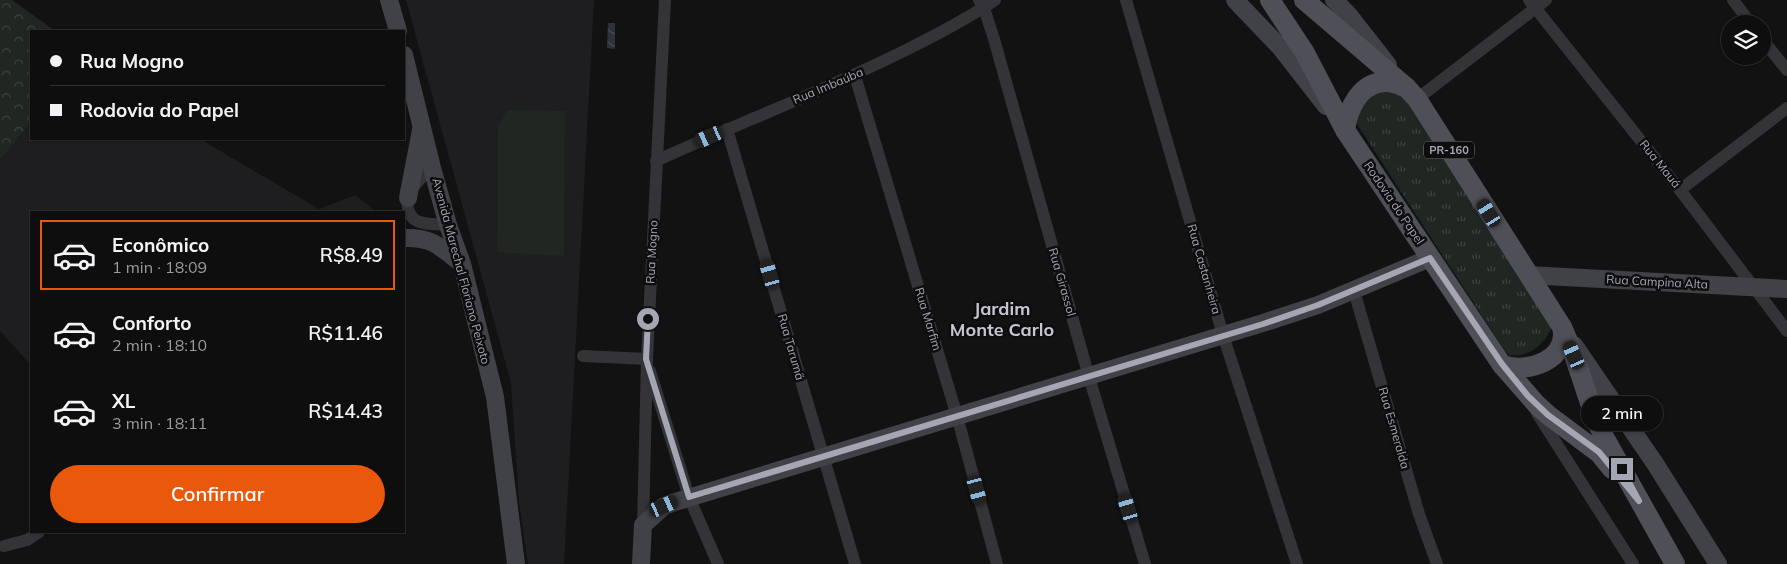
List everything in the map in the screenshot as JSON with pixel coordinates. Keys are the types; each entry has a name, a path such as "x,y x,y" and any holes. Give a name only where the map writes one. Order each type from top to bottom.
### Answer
{"main road":[{"path":"390,0 398,30"},
{"path":"1235,0 1280,47 1345,130"},
{"name":"Rodovia do Papel","path":"1270,0 1305,52 1345,130 1502,364 1548,415 1599,452 1639,501"},
{"name":"Rodovia do Papel","path":"1304,0 1411,93 1562,327 1604,438 1675,564"},
{"path":"1334,0 1348,14 1411,93"},
{"name":"Avenida Marechal Floriano Peixoto","path":"405,59 432,168 448,225 462,264 495,397 514,559"},
{"path":"1345,130 1352,103 1370,86 1380,82 1388,82 1411,93"},
{"path":"408,198 422,124"},
{"path":"405,238 424,239 433,242 462,264"},
{"path":"643,525 664,506 689,497 1282,317 1354,290 1430,258"},
{"name":"Rua Campina Alta","path":"1528,275 1787,288"},
{"path":"1502,364 1510,368 1531,367 1552,357 1561,346 1564,336 1562,327"},
{"path":"1562,327 1656,465 1718,564"},
{"name":"Rua Mogno","path":"641,564 643,525"}],"street":[{"name":"Rua Mogno","path":"643,525 646,359 665,0"},
{"name":"Rua Imbaúba","path":"656,161 727,129 855,76 948,29 982,4 995,0"},
{"name":"Rua Castanheira","path":"1126,0 1223,335 1296,564"},
{"path":"1411,93 1532,5 1546,0"},
{"path":"1733,0 1744,15"},
{"name":"Rua Girassol","path":"982,4 1089,377 1145,564"},
{"name":"Rua Mauá","path":"1532,5 1680,190 1787,330"},
{"path":"1771,50 1787,70"},
{"name":"Rua Marfim","path":"855,76 957,416 996,564"},
{"path":"1680,190 1787,108"},
{"name":"Rua Tarumã","path":"727,129 855,564"},
{"path":"432,168 420,179 408,198 408,208 411,217 418,222 448,225"},
{"path":"405,229 411,217"},
{"name":"Rua Esmeralda","path":"1354,290 1419,514 1437,564"},
{"path":"583,356 646,359 689,497 718,564"},
{"path":"1502,364 1549,430 1633,564"},
{"path":"4,546 27,540 38,533"}],"shaded area":[{"path":"406,0 594,0 564,564 528,564 519,502 511,383"},
{"path":"30,123 30,140 202,140 319,209 355,195 376,211 30,211 30,364 0,331 0,160"}],"green space":[{"path":"0,0 12,0 54,30 30,30 30,123 0,160"},
{"path":"1399,85 1553,324 1542,343 1530,352 1509,355 1505,351 1355,121 1369,92"},
{"path":"507,110 565,111 564,256 497,252 498,128"}],"water":[{"path":"608,23 615,23 615,49 607,48"}],"district":[{"name":"Jardim Monte Carlo","path":"1002,319"}],"route":[{"path":"648,319 646,359 689,497 1263,324 1318,305 1430,258 1502,364 1528,396 1548,415 1599,452 1639,501 1622,469"}]}
